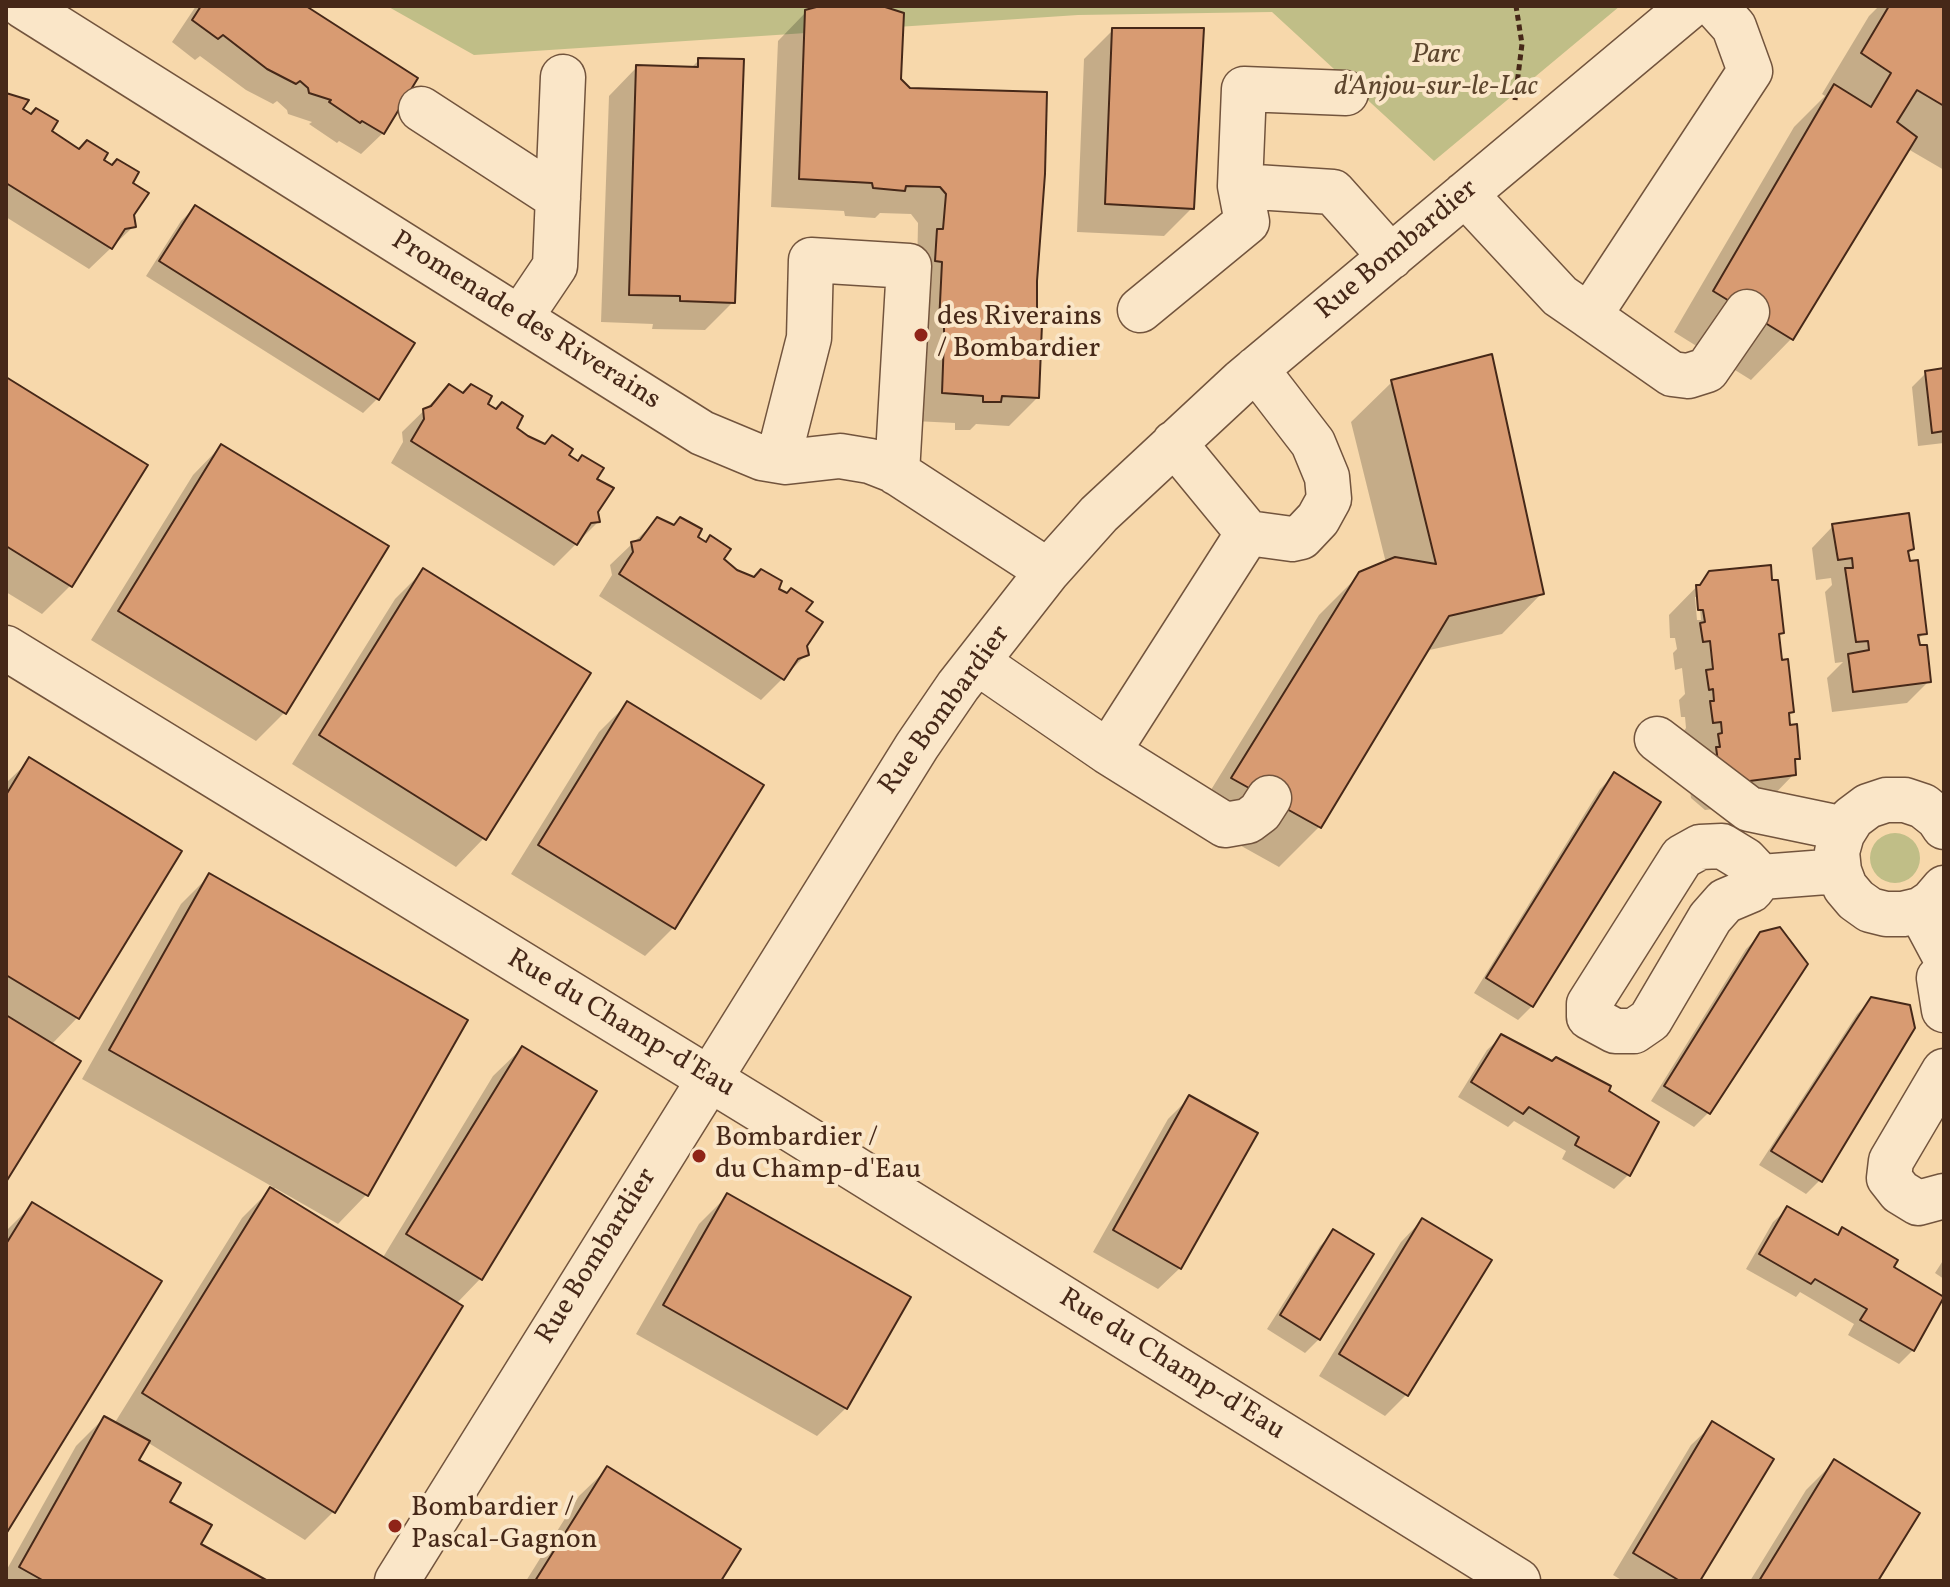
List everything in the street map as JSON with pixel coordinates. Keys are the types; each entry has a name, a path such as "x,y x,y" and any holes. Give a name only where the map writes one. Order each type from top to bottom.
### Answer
{"street":[{"name":"Promenade des Riverains","path":"23,6 702,433 762,458 778,460 840,456 870,461 897,473 1048,571"},
{"name":"Rue Bombardier","path":"397,1581 875,811 977,662 1048,571 1099,514 1256,369 1690,6"},
{"path":"1589,316 1750,71 1734,27 1715,6"},
{"path":"520,318 555,266 563,77"},
{"path":"1140,310 1247,222 1240,186 1244,89 1346,93"},
{"path":"421,109 558,198"},
{"path":"1240,186 1333,192 1391,257"},
{"path":"1465,194 1560,296 1672,374 1688,376 1707,370 1747,312"},
{"path":"778,460 809,338 811,260 909,266 897,473"},
{"path":"1174,443 1248,533 1292,539 1301,537 1318,519 1329,499 1327,477 1313,443 1256,369"},
{"path":"1108,752 1248,533"},
{"name":"Rue du Champ-d'Eau","path":"6,648 1518,1581"},
{"path":"977,662 1108,752 1225,825 1248,821 1260,812 1269,798"},
{"path":"1657,739 1749,809 1842,850"},
{"path":"1940,811 1905,800 1886,800 1860,812 1842,850 1845,887 1870,910 1903,914 1932,899 1944,955"},
{"path":"1761,877 1842,850"},
{"path":"1944,973 1939,978 1944,1010"},
{"path":"1944,1071 1891,1161 1889,1178 1900,1192 1918,1203 1944,1196"}],"path":[{"path":"1515,101 1522,44 1516,6"}],"green space":[{"name":"Parc d'Anjou-sur-le-Lac","path":"387,6 1620,6 1434,161 1272,12 1078,15 474,55"},
{"path":"1895,833 1913,840 1920,858 1913,876 1895,883 1877,876 1870,858 1877,840"}],"building":[{"path":"201,6 306,6 418,78 384,134 362,121 360,123 329,102 331,100 309,93 300,81 296,84 267,69 223,35 218,39 192,20"},
{"path":"820,6 882,6 904,13 901,79 910,88 1047,92 1037,281 1037,324 1042,324 1039,398 1002,396 1001,402 983,402 983,396 942,393 944,323 939,323 942,262 935,261 937,229 943,229 946,194 940,187 906,186 905,191 873,188 872,183 799,179 805,10"},
{"path":"1889,6 1944,6 1944,106 1917,90 1897,122 1917,137 1793,340 1713,291 1834,84 1871,107 1891,73 1861,53"},
{"path":"1112,28 1204,28 1194,209 1105,204"},
{"path":"698,58 744,59 735,303 680,301 680,296 629,295 636,65 698,67"},
{"path":"6,93 29,100 23,109 31,114 36,108 58,121 52,131 79,149 87,140 108,153 104,160 112,165 117,159 139,172 133,183 149,193 134,215 136,227 125,229 112,249 6,183"},
{"path":"195,205 415,343 379,400 159,261"},
{"path":"1492,354 1544,594 1449,616 1321,828 1231,778 1359,572 1395,557 1436,564 1391,380"},
{"path":"1944,368 1944,431 1932,433 1925,371"},
{"path":"6,377 148,465 72,587 6,546"},
{"path":"449,384 463,393 471,384 492,396 488,404 496,409 502,402 523,416 517,428 528,436 545,444 552,435 573,449 569,455 578,461 582,455 604,468 597,479 614,488 598,512 600,522 591,523 577,545 411,441 424,419 423,409 431,406"},
{"path":"221,444 389,546 286,714 118,611"},
{"path":"1909,513 1914,549 1908,551 1910,561 1918,560 1927,634 1918,635 1920,645 1927,645 1931,682 1853,692 1848,654 1869,650 1868,641 1856,642 1845,568 1853,568 1852,558 1838,560 1832,524"},
{"path":"657,517 674,525 680,517 702,529 698,537 706,542 710,535 731,549 724,559 737,570 754,577 761,569 782,581 779,589 787,593 791,588 813,602 806,611 823,622 807,646 809,655 798,659 784,680 619,574 633,552 631,542 640,540"},
{"path":"1771,565 1772,580 1778,580 1784,633 1779,634 1782,660 1788,659 1794,712 1789,713 1790,725 1797,724 1800,759 1795,759 1796,775 1734,783 1719,770 1716,747 1720,747 1718,734 1722,733 1721,722 1713,723 1710,701 1714,701 1713,689 1709,690 1706,670 1713,669 1710,641 1703,642 1700,623 1705,622 1703,610 1698,610 1696,585 1700,585 1709,571"},
{"path":"423,568 591,673 486,840 319,735"},
{"path":"627,701 764,785 675,929 538,845"},
{"path":"29,757 182,851 79,1019 6,975 6,795"},
{"path":"1614,772 1661,802 1533,1007 1486,978"},
{"path":"209,873 468,1020 368,1196 109,1050"},
{"path":"1780,927 1808,964 1710,1114 1664,1086 1760,932"},
{"path":"1871,997 1910,1005 1915,1028 1822,1182 1771,1151"},
{"path":"6,1015 81,1061 6,1182"},
{"path":"1501,1034 1552,1061 1556,1057 1611,1086 1609,1091 1659,1122 1630,1176 1575,1145 1579,1137 1529,1107 1523,1114 1471,1082"},
{"path":"522,1046 597,1091 482,1280 406,1234"},
{"path":"1189,1095 1258,1133 1181,1269 1113,1230"},
{"path":"270,1187 463,1306 335,1513 142,1393"},
{"path":"727,1193 911,1297 847,1409 663,1305"},
{"path":"32,1202 162,1281 6,1534 6,1244"},
{"path":"1787,1206 1838,1235 1842,1227 1898,1260 1894,1267 1944,1297 1914,1351 1860,1320 1867,1309 1815,1279 1811,1284 1759,1254"},
{"path":"1422,1218 1492,1260 1408,1396 1339,1354"},
{"path":"1333,1229 1374,1254 1320,1340 1280,1315"},
{"path":"104,1416 150,1441 139,1460 181,1483 170,1502 212,1525 201,1544 268,1581 44,1581 19,1567"},
{"path":"1712,1421 1774,1459 1700,1581 1680,1581 1633,1553"},
{"path":"1834,1459 1920,1513 1878,1581 1759,1581"},
{"path":"607,1466 741,1549 721,1581 535,1581"}],"place":[{"name":"des Riverains / Bombardier","path":"921,335"},
{"name":"Bombardier / du Champ-d'Eau","path":"699,1156"},
{"name":"Bombardier / Pascal-Gagnon","path":"395,1526"}]}
